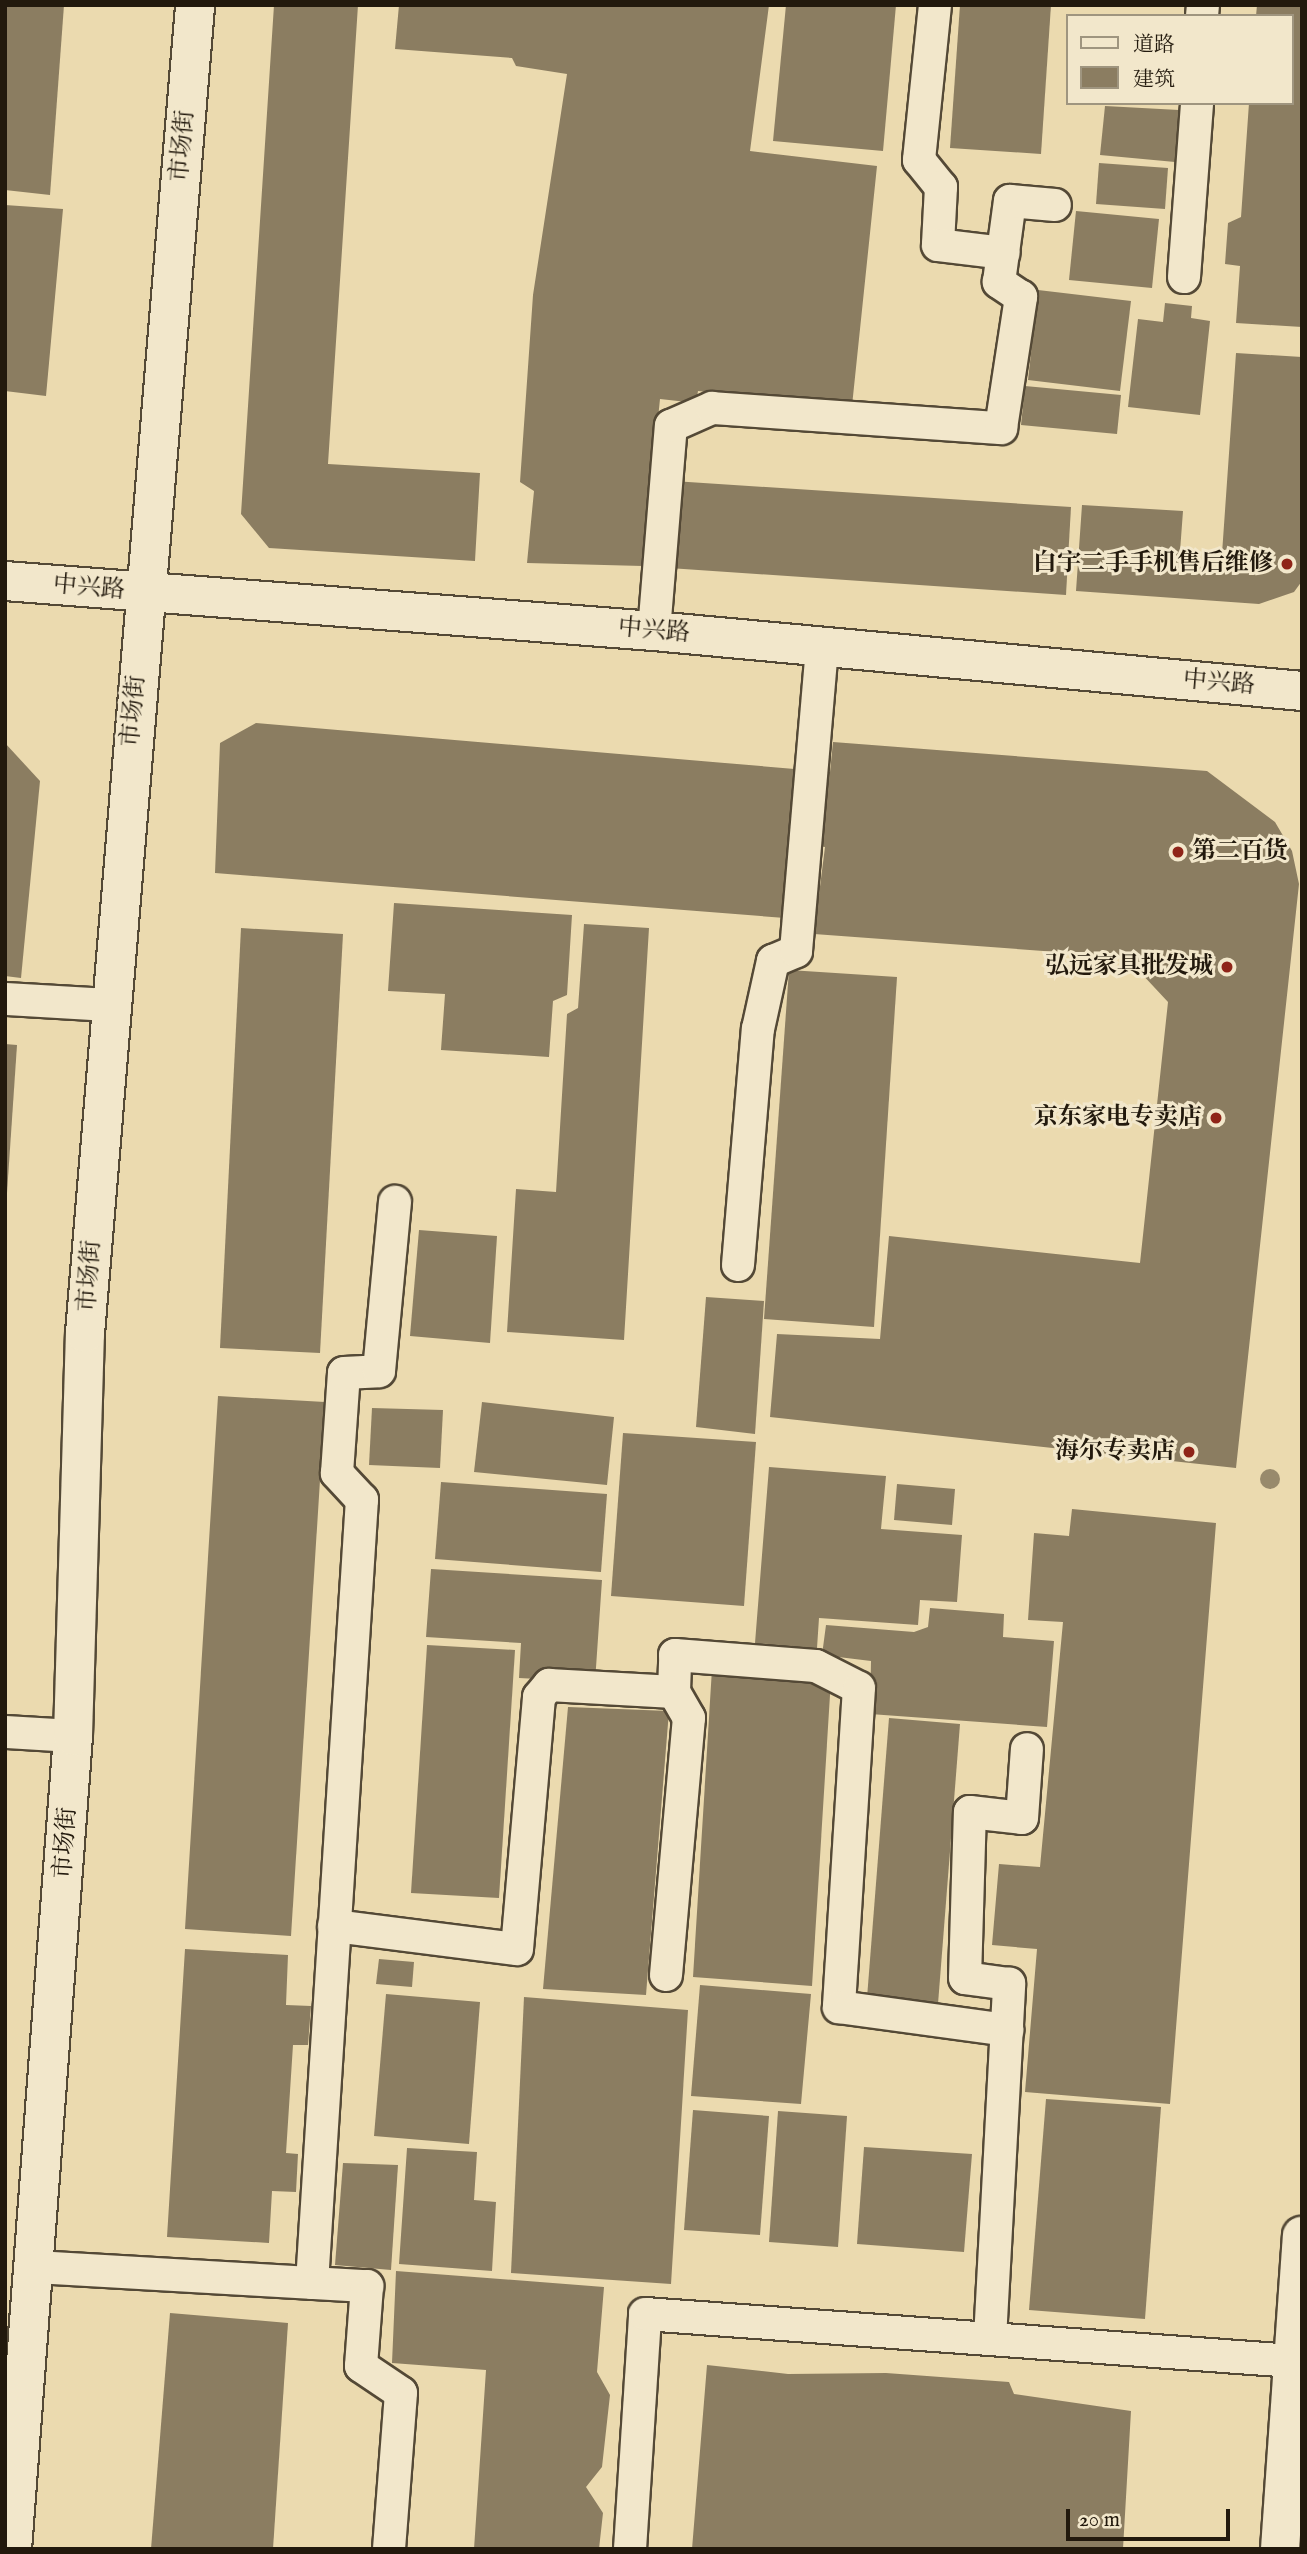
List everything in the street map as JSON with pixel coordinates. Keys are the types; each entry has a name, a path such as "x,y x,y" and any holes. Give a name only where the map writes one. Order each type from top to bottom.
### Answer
{"street":[{"name":"市场街","path":"12,2549 15,2383 34,2267 74,1736 85,1333 144,593 195,5"},
{"name":"中兴路","path":"5,581 654,631 1302,691"},
{"path":"1280,2549 1302,2236"}],"lane":[{"path":"935,5 919,160 941,187 938,245 1004,253"},
{"path":"1184,278 1197,105"},
{"path":"654,631 671,426 712,408 1001,428 1021,297 999,282 1010,201 1055,205"},
{"path":"738,1265 758,1029 773,961 796,951 822,646"},
{"path":"5,999 110,1005"},
{"path":"312,2283 362,1500 337,1474 344,1373 379,1371 395,1202"},
{"path":"666,1975 689,1718 674,1692 675,1655 816,1666 859,1688 839,2007 1007,2030"},
{"path":"334,1926 517,1949 539,1697 549,1685 674,1692"},
{"path":"5,1732 74,1736"},
{"path":"990,2339 1009,1984 965,1978 970,1812 1022,1818 1027,1749"},
{"path":"34,2267 367,2286 360,2366 401,2393 389,2549"},
{"path":"630,2549 645,2314 1293,2361"}],"building":[{"path":"5,5 64,5 50,195 5,190"},
{"path":"274,5 358,5 328,464 480,473 475,561 269,548 241,514"},
{"path":"399,5 769,5 750,151 877,166 852,406 698,391 696,403 660,399 643,566 527,563 534,491 520,482 533,295 567,74 516,66 512,58 395,49"},
{"path":"786,5 896,5 883,151 773,141"},
{"path":"960,5 1051,5 1041,154 950,148"},
{"path":"1257,5 1302,5 1302,327 1236,323 1240,266 1225,264 1228,223 1241,217 1249,105 1293,105 1293,14 1256,14"},
{"path":"1105,106 1179,110 1175,162 1100,155"},
{"path":"1099,163 1168,168 1165,209 1096,204"},
{"path":"5,205 63,209 46,396 5,391"},
{"path":"1076,211 1159,219 1152,288 1069,280"},
{"path":"1038,290 1131,301 1120,391 1028,380"},
{"path":"1165,303 1192,306 1191,318 1210,321 1200,415 1128,407 1138,319 1163,322"},
{"path":"1236,353 1302,357 1302,581 1294,592 1259,604 1076,591 1082,505 1183,511 1179,565 1221,568"},
{"path":"1025,386 1121,395 1117,434 1021,425"},
{"path":"673,481 1071,507 1066,595 669,568"},
{"path":"256,723 830,772 833,742 1207,771 1275,822 1292,851 1299,884 1236,1468 770,1417 777,1334 880,1339 889,1236 1140,1263 1168,1002 1126,957 814,934 825,847 792,843 785,918 215,873 220,743"},
{"path":"5,743 40,781 21,978 5,976"},
{"path":"394,903 572,915 567,995 553,1001 549,1057 441,1050 445,994 388,991"},
{"path":"584,924 649,928 624,1340 507,1332 516,1189 556,1192 567,1014 578,1008"},
{"path":"241,928 343,934 320,1353 220,1348"},
{"path":"789,970 897,977 874,1327 764,1319"},
{"path":"5,1044 17,1045 7,1193 5,1193"},
{"path":"419,1230 497,1236 490,1343 410,1336"},
{"path":"706,1297 764,1301 755,1434 696,1427"},
{"path":"218,1396 325,1402 291,1936 185,1929"},
{"path":"482,1402 614,1417 607,1485 474,1472"},
{"path":"372,1408 443,1410 440,1468 369,1465"},
{"path":"623,1433 756,1442 744,1606 611,1596"},
{"path":"769,1467 886,1476 881,1529 962,1535 957,1602 920,1600 918,1625 819,1618 817,1648 755,1643"},
{"path":"441,1482 607,1494 601,1572 435,1559"},
{"path":"897,1484 955,1489 952,1525 894,1520"},
{"path":"1072,1509 1216,1523 1170,2104 1025,2092 1037,1949 992,1945 999,1864 1040,1867 1063,1622 1028,1620 1034,1533 1069,1536"},
{"path":"431,1569 602,1580 595,1682 519,1678 521,1643 426,1637"},
{"path":"930,1608 1004,1614 1003,1637 1054,1641 1047,1727 870,1714 871,1661 822,1655 826,1625 914,1632 928,1627"},
{"path":"427,1645 515,1650 499,1898 411,1893"},
{"path":"712,1669 831,1679 812,1986 693,1977"},
{"path":"568,1707 669,1711 646,1995 543,1989"},
{"path":"889,1718 960,1724 938,2004 867,1998"},
{"path":"185,1949 288,1955 286,2005 311,2006 308,2045 293,2045 286,2153 298,2154 296,2192 272,2191 269,2243 167,2237"},
{"path":"379,1959 414,1962 412,1987 376,1984"},
{"path":"700,1985 811,1994 801,2104 691,2096"},
{"path":"386,1994 480,2002 469,2144 374,2136"},
{"path":"524,1997 688,2010 671,2284 511,2273"},
{"path":"1046,2099 1161,2107 1145,2319 1029,2310"},
{"path":"693,2110 769,2116 760,2235 684,2230"},
{"path":"778,2111 847,2116 838,2247 769,2242"},
{"path":"864,2147 972,2154 964,2252 857,2244"},
{"path":"407,2148 477,2152 474,2200 496,2202 492,2271 399,2264"},
{"path":"343,2163 398,2165 391,2270 335,2265"},
{"path":"396,2271 604,2287 597,2372 610,2395 602,2467 586,2487 603,2513 599,2549 474,2549 486,2370 392,2363"},
{"path":"170,2313 288,2323 273,2549 151,2549"},
{"path":"707,2365 788,2374 886,2373 1009,2382 1014,2394 1131,2411 1123,2549 692,2549"}],"place":[{"name":"白宇二手手机售后维修","path":"1287,564"},
{"name":"第二百货","path":"1178,852"},
{"name":"弘远家具批发城","path":"1227,967"},
{"name":"京东家电专卖店","path":"1216,1118"},
{"name":"海尔专卖店","path":"1189,1452"}]}
